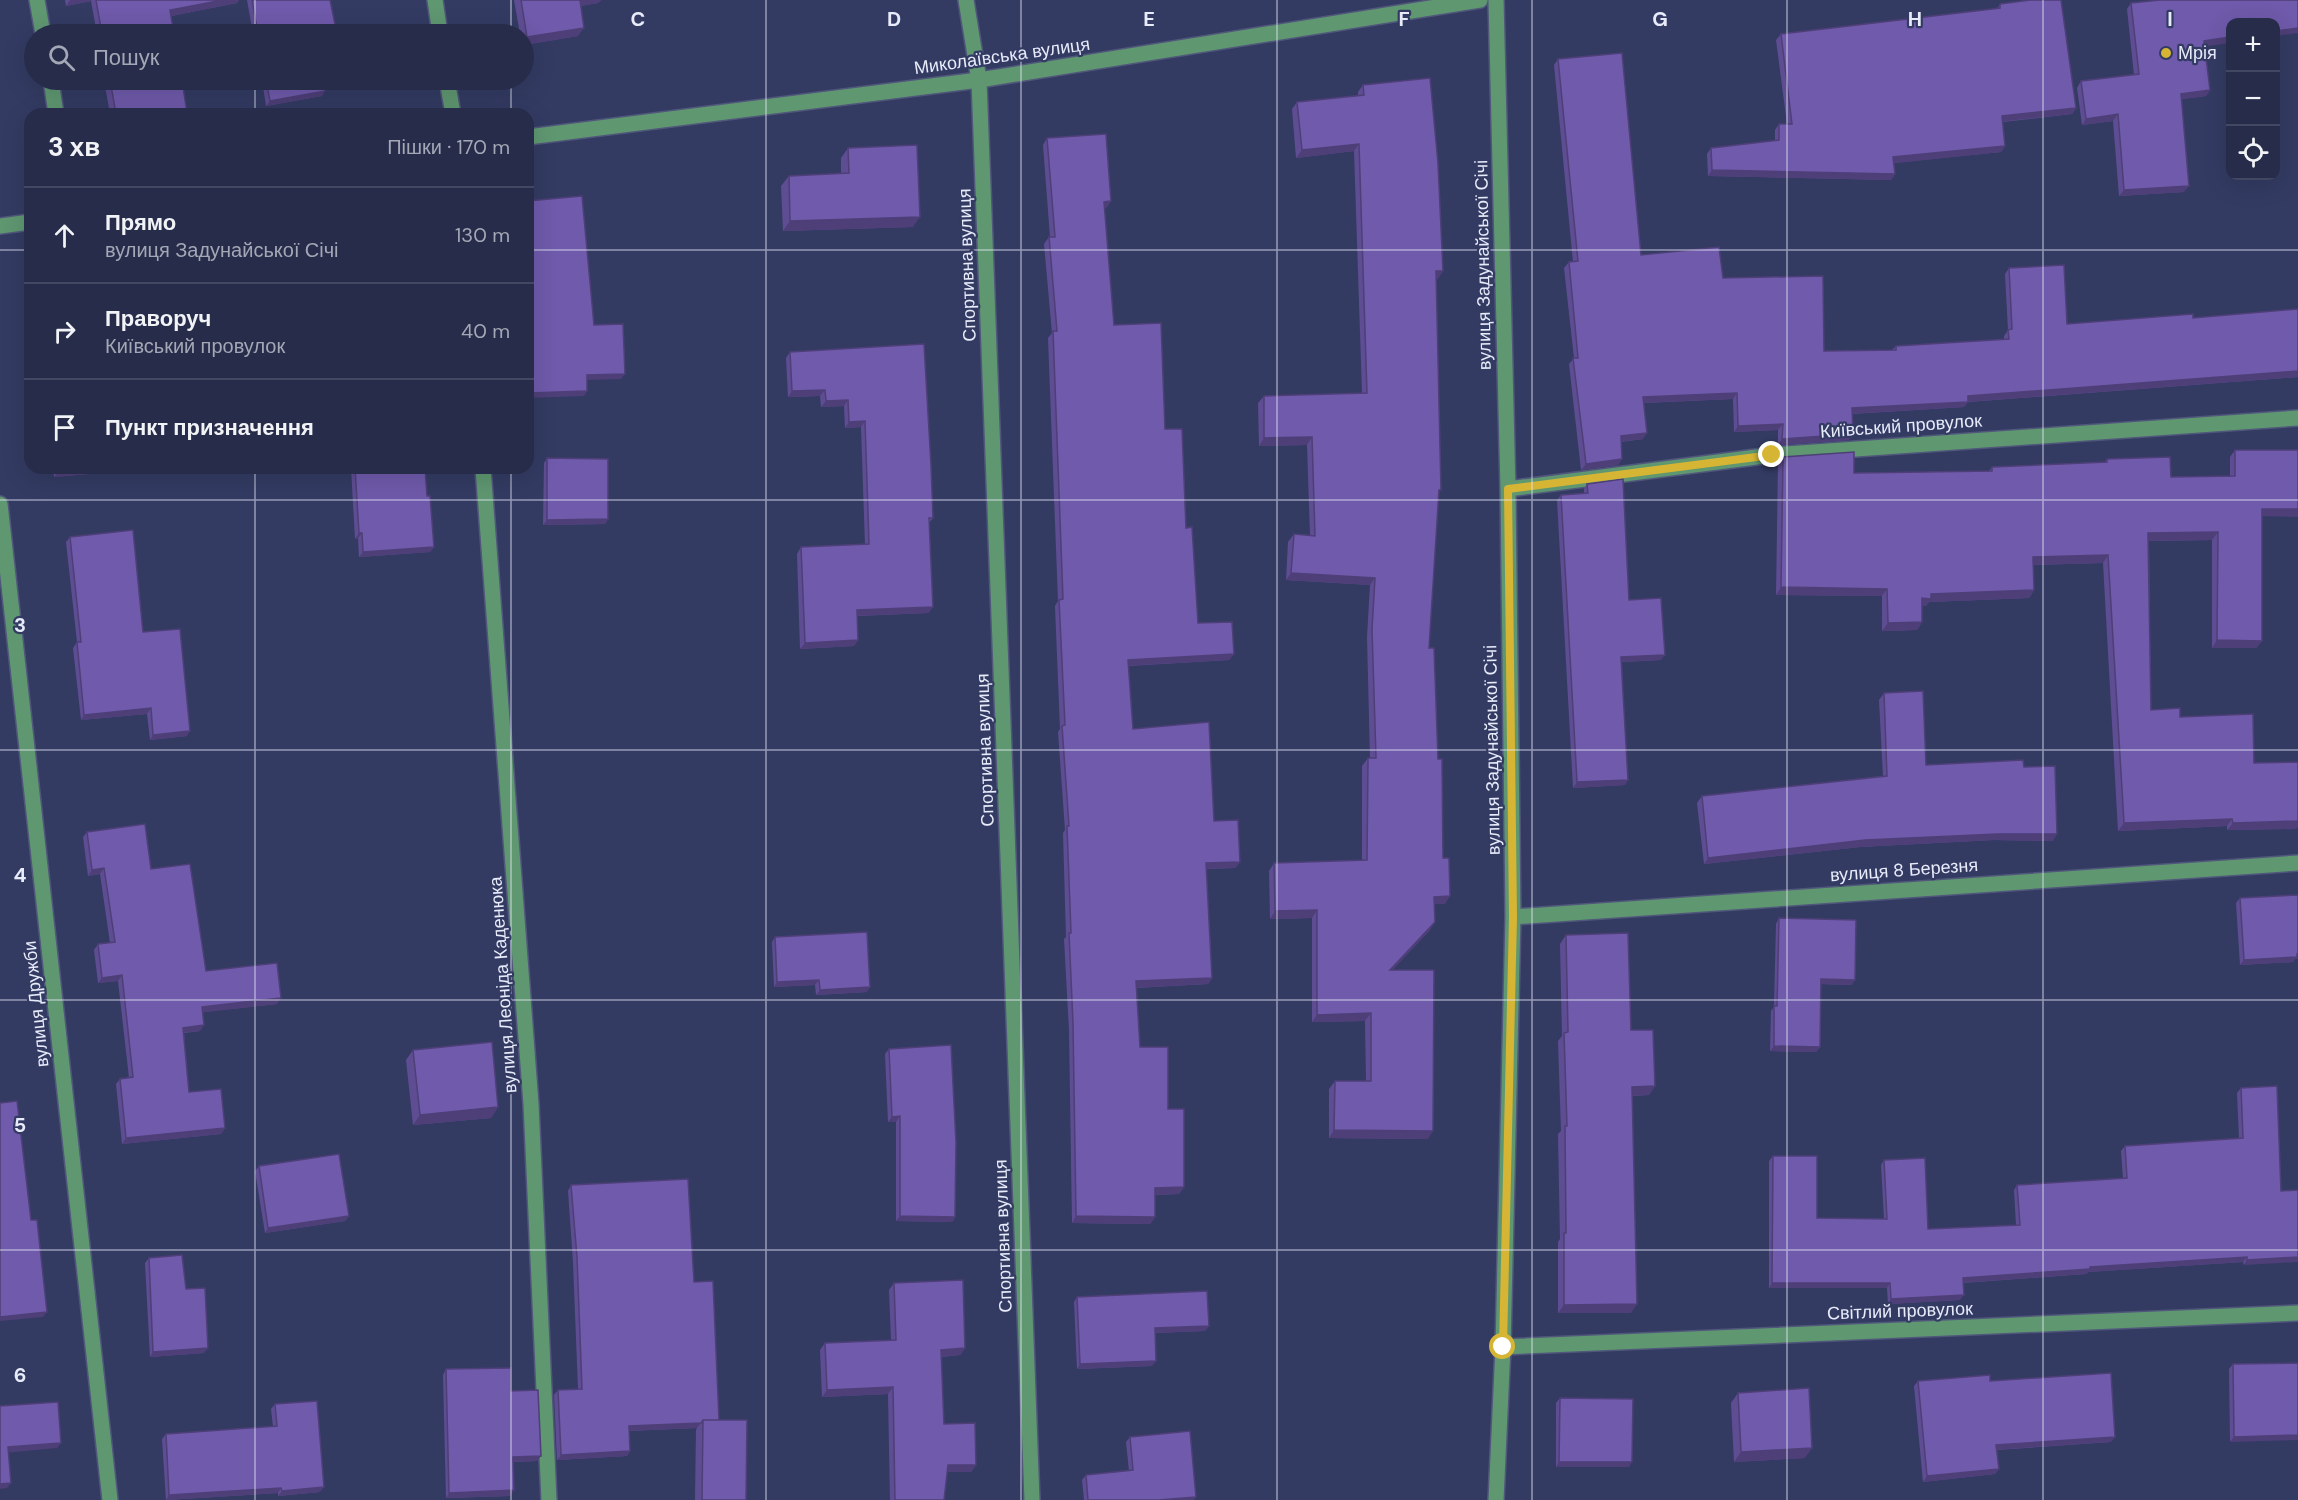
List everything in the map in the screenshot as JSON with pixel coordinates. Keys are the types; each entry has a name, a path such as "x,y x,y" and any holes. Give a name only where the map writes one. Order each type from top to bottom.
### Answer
{"street":[{"path":"37,0 41,24"},
{"path":"435,0 439,24"},
{"name":"Спортивна вулиця","path":"966,0 980,80 1032,1500"},
{"name":"Миколаївська вулиця","path":"534,136 980,80 1480,0"},
{"name":"вулиця Задунайської Січі","path":"1496,0 1508,489 1513,917 1503,1347 1496,1500"},
{"path":"52,90 55,108"},
{"path":"449,90 452,108"},
{"path":"0,226 24,223"},
{"name":"Київський провулок","path":"1508,489 1772,455 2298,418"},
{"name":"вулиця Леоніда Каденюка","path":"483,474 531,1104 549,1500"},
{"name":"вулиця Дружби","path":"0,504 110,1500"},
{"name":"вулиця 8 Березня","path":"1513,917 2298,862"},
{"name":"Світлий провулок","path":"1503,1347 2298,1313"}],"building":[{"path":"96,0 223,0 170,10 172,24 100,24"},
{"path":"252,0 330,0 335,24 256,24"},
{"path":"521,0 580,0 584,28 534,36 534,24 525,24"},
{"path":"2030,0 2061,0 2076,108 2002,116 2005,146 1893,157 1895,174 1712,170 1711,148 1779,140 1779,124 1792,124 1781,34 2000,8 2000,4"},
{"path":"2160,0 2298,0 2298,28 2280,30 2280,18 2226,18 2226,38 2204,41 2210,90 2181,94 2189,186 2124,190 2118,114 2086,119 2081,81 2139,74 2131,3"},
{"path":"1622,53 1641,255 1719,247 1723,278 1823,276 1824,351 1896,350 1896,346 2009,339 2008,330 2012,329 2009,268 2064,265 2067,324 2193,314 2193,318 2298,309 2298,371 1968,396 1968,402 1852,408 1853,434 1782,439 1783,424 1738,426 1737,393 1643,397 1647,433 1621,436 1622,459 1586,464 1573,358 1578,358 1569,262 1578,261 1558,59"},
{"path":"1430,78 1438,163 1443,271 1436,271 1441,490 1439,490 1429,648 1434,648 1438,759 1442,759 1443,858 1449,858 1450,896 1434,897 1435,922 1390,970 1434,970 1433,1131 1334,1130 1335,1081 1371,1081 1371,1013 1317,1015 1317,910 1275,911 1274,863 1367,860 1368,758 1376,758 1372,629 1375,578 1291,573 1294,534 1315,536 1312,437 1264,438 1264,396 1367,393 1359,144 1302,150 1297,102 1364,95 1363,85"},
{"path":"112,90 184,90 186,108 115,108"},
{"path":"268,90 325,90 325,91 270,101"},
{"path":"1106,134 1111,201 1104,202 1114,325 1161,323 1165,429 1182,429 1186,528 1192,527 1198,623 1232,622 1234,654 1128,660 1133,729 1209,722 1214,821 1238,820 1240,862 1206,863 1212,978 1136,981 1140,1047 1168,1047 1168,1109 1184,1109 1184,1187 1155,1188 1155,1217 1076,1216 1067,826 1069,826 1062,726 1065,725 1059,600 1063,599 1053,331 1057,331 1049,237 1055,237 1047,138"},
{"path":"917,145 920,217 790,221 789,176 849,173 848,148"},
{"path":"582,196 594,325 623,324 625,374 587,375 587,391 534,393 534,200"},
{"path":"924,344 933,518 929,518 933,607 857,610 858,640 805,643 801,547 869,544 865,421 849,422 848,400 826,401 825,390 792,391 790,352"},
{"path":"2235,450 2298,450 2298,509 2262,509 2262,641 2217,640 2218,532 2148,533 2151,710 2180,708 2180,717 2253,714 2254,763 2298,762 2298,821 2233,823 2232,819 2124,823 2108,555 2033,557 2034,590 1931,594 1931,599 1922,598 1922,622 1888,623 1887,589 1781,587 1783,457 1854,452 1854,473 1992,471 1992,467 2170,457 2171,477 2235,476"},
{"path":"547,458 608,459 608,519 547,520"},
{"path":"355,474 425,474 427,496 430,496 434,547 363,552 362,533 359,533"},
{"path":"1623,479 1629,600 1661,598 1665,655 1621,657 1628,780 1577,782 1561,495 1588,493 1587,484"},
{"path":"133,530 143,632 180,629 190,731 153,735 151,708 84,715 77,642 81,642 70,537"},
{"path":"1923,691 1926,765 2023,760 2024,767 2055,766 2057,834 1998,834 1865,840 1708,858 1702,796 1887,776 1884,693"},
{"path":"145,824 151,869 190,864 206,971 277,963 281,998 202,1007 204,1025 183,1028 189,1092 221,1089 225,1128 126,1138 120,1079 133,1077 122,975 102,978 98,944 115,942 104,868 92,870 87,832"},
{"path":"2298,895 2297,957 2244,960 2240,898"},
{"path":"1779,918 1856,920 1855,980 1821,979 1820,1047 1774,1046"},
{"path":"867,932 870,987 820,990 819,980 777,982 775,937"},
{"path":"1628,933 1631,1030 1653,1030 1655,1086 1632,1087 1637,1304 1564,1305 1565,1126 1567,1126 1564,1033 1568,1032 1566,935"},
{"path":"492,1042 498,1107 420,1115 413,1050"},
{"path":"951,1045 956,1142 955,1217 900,1216 900,1116 892,1117 889,1049"},
{"path":"2277,1086 2281,1191 2298,1190 2298,1257 2247,1260 2247,1257 1963,1278 1964,1295 1891,1299 1890,1283 1772,1283 1773,1156 1817,1156 1817,1218 1887,1219 1884,1160 1925,1158 1928,1229 2020,1225 2017,1185 2127,1178 2125,1146 2243,1138 2241,1088"},
{"path":"17,1101 31,1220 37,1220 47,1312 0,1317 0,1103"},
{"path":"339,1154 349,1216 268,1228 259,1166"},
{"path":"688,1179 694,1282 713,1281 719,1420 629,1426 630,1451 561,1455 558,1390 582,1389 577,1257 571,1185"},
{"path":"182,1255 186,1289 205,1288 208,1348 153,1352 149,1258"},
{"path":"963,1280 965,1348 941,1350 944,1424 975,1423 976,1465 948,1465 944,1500 895,1500 893,1387 827,1390 825,1343 896,1340 894,1283"},
{"path":"1207,1291 1209,1326 1155,1328 1156,1361 1080,1364 1077,1297"},
{"path":"2298,1363 2298,1435 2234,1437 2233,1364"},
{"path":"511,1368 511,1391 538,1390 541,1456 513,1457 514,1490 449,1493 446,1369"},
{"path":"2111,1373 2115,1437 1996,1445 1999,1469 1927,1476 1918,1381 1990,1375 1990,1381"},
{"path":"1809,1388 1812,1448 1741,1452 1738,1393"},
{"path":"1560,1398 1633,1399 1632,1462 1559,1462"},
{"path":"317,1401 324,1487 282,1491 281,1488 169,1495 166,1434 277,1426 275,1404"},
{"path":"58,1402 61,1443 8,1447 11,1483 0,1484 0,1406"},
{"path":"703,1420 747,1420 746,1500 702,1500"},
{"path":"1190,1431 1196,1497 1158,1500 1088,1500 1086,1475 1133,1470 1130,1437"}],"place":[{"name":"Мрія","path":"2166,53"}],"route":[{"path":"1503,1347 1513,917 1508,489 1772,455"}]}
